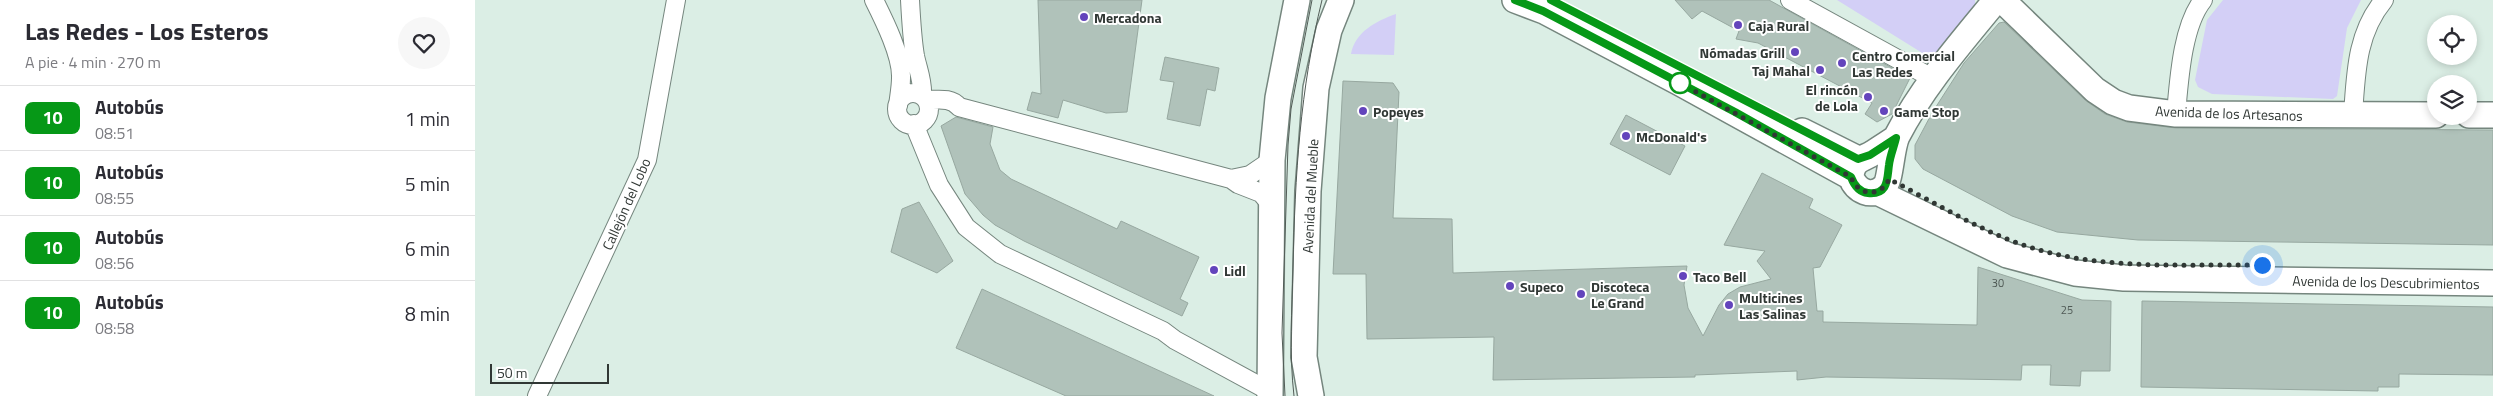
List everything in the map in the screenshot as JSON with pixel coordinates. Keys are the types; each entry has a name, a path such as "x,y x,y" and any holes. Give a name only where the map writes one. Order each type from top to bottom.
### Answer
{"main road":[{"path":"1269,394 1272,160 1278,98 1297,0"},
{"name":"Avenida del Mueble","path":"1311,396 1304,357 1311,154 1316,88 1322,56 1341,0"},
{"name":"Avenida de los Descubrimientos","path":"1515,0 1541,4 1735,112 1872,172 2023,245 2044,252 2090,260 2145,264 2493,268"},
{"path":"1872,172 1896,138 1932,78 1996,0"},
{"name":"Avenida de los Artesanos","path":"2002,0 2095,90 2113,102 2129,108 2176,114 2427,115"},
{"path":"2477,115 2493,115"},
{"name":"Avenida de los Descubrimientos","path":"1872,172 2007,255 2075,273 2125,278 2493,283"}],"street":[{"name":"Callejón del Lobo","path":"537,396 569,332 647,160 676,0"},
{"path":"874,0 884,19 902,77"},
{"path":"910,0 911,31 923,83 924,98 929,112 920,121"},
{"path":"1791,0 1932,78"},
{"path":"2176,114 2181,56 2198,7 2203,0"},
{"path":"2353,115 2358,59 2363,35 2384,0"},
{"path":"911,31 898,106 900,118 905,122 920,121 954,111 959,107"},
{"path":"898,106 900,100 910,93 924,98 955,102 959,107 1231,179 1238,184 1261,193 1272,206"},
{"path":"920,121 939,185 966,227 992,248 1000,254 1163,331 1175,340 1213,359 1269,394"},
{"path":"1231,179 1250,175 1272,160"}],"shaded area":[{"path":"1837,0 1975,0 1975,6 1932,59"},
{"path":"2223,0 2361,0 2347,28 2337,96 2333,99 2212,94 2198,87 2195,80 2207,20"},
{"path":"1396,14 1394,55 1351,54 1357,39 1367,28"}],"building":[{"path":"1038,0 1142,0 1127,112 1106,113 1063,100 1058,118 1027,110 1032,92 1041,94"},
{"name":"Centro Comercial Las Redes","path":"1675,0 1769,0 1910,78 1892,114 1877,122 1865,114 1872,103 1758,43 1736,39 1739,31 1702,11 1692,19"},
{"path":"2004,22 2085,100 2105,114 2127,122 2176,128 2493,130 2493,245 2138,240 2057,232 2012,216 1923,169 1915,159 1915,145 1932,113 1964,63 1999,23"},
{"path":"1165,57 1219,68 1215,91 1207,89 1200,126 1167,119 1174,82 1160,80"},
{"path":"1343,81 1393,83 1399,92 1393,218 1452,219 1453,273 1687,266 1684,285 1688,308 1703,336 1719,305 1728,294 1740,287 1771,279 1757,261 1765,251 1724,245 1762,173 1813,199 1809,208 1842,225 1820,267 1813,268 1817,311 1823,311 1823,322 1977,325 1978,267 2082,300 2111,301 2110,371 2081,371 2080,386 2050,385 2051,365 2022,365 2021,380 1826,377 1797,380 1797,371 1695,375 1695,377 1493,380 1494,337 1367,339 1366,274 1333,274"},
{"path":"1626,115 1685,146 1670,175 1610,144"},
{"path":"956,117 993,127 990,144 1000,170 1011,179 1117,229 1121,221 1199,257 1180,299 1188,303 1182,316 1024,241 995,225 983,215 965,194 941,126"},
{"path":"919,202 953,261 937,273 891,252 902,209"},
{"path":"982,289 1214,396 1066,396 956,348"},
{"path":"2142,301 2493,307 2493,375 2399,374 2399,387 2378,387 2378,391 2141,387"}],"tram line":[{"path":"1285,396 1282,333 1288,145 1291,109 1312,0"},
{"path":"1294,396 1291,332 1297,166 1308,67 1322,0"}],"bus line":[{"name":"10","path":"1515,0 1526,6 1543,11 1785,140 1851,177 1858,188 1864,192 1877,192 1887,184 1889,179 1888,167 1896,138 1870,155 1858,159 1551,0"}],"place":[{"name":"Mercadona","path":"1084,17"},
{"name":"Caja Rural","path":"1738,25"},
{"name":"Nómadas Grill","path":"1795,52"},
{"name":"Centro Comercial Las Redes","path":"1842,63"},
{"name":"Taj Mahal","path":"1820,70"},
{"name":"El rincón de Lola","path":"1868,97"},
{"name":"Popeyes","path":"1363,111"},
{"name":"Game Stop","path":"1884,111"},
{"name":"McDonald's","path":"1626,136"},
{"name":"Lidl","path":"1214,270"},
{"name":"Taco Bell","path":"1683,276"},
{"name":"Supeco","path":"1510,286"},
{"name":"Discoteca Le Grand","path":"1581,294"},
{"name":"Multicines Las Salinas","path":"1729,305"}],"route":[{"path":"1680,83 1851,177 1858,188 1864,192 1877,192 1883,189 1889,179 1997,234 2044,252 2090,260 2145,264 2262,265"}]}
